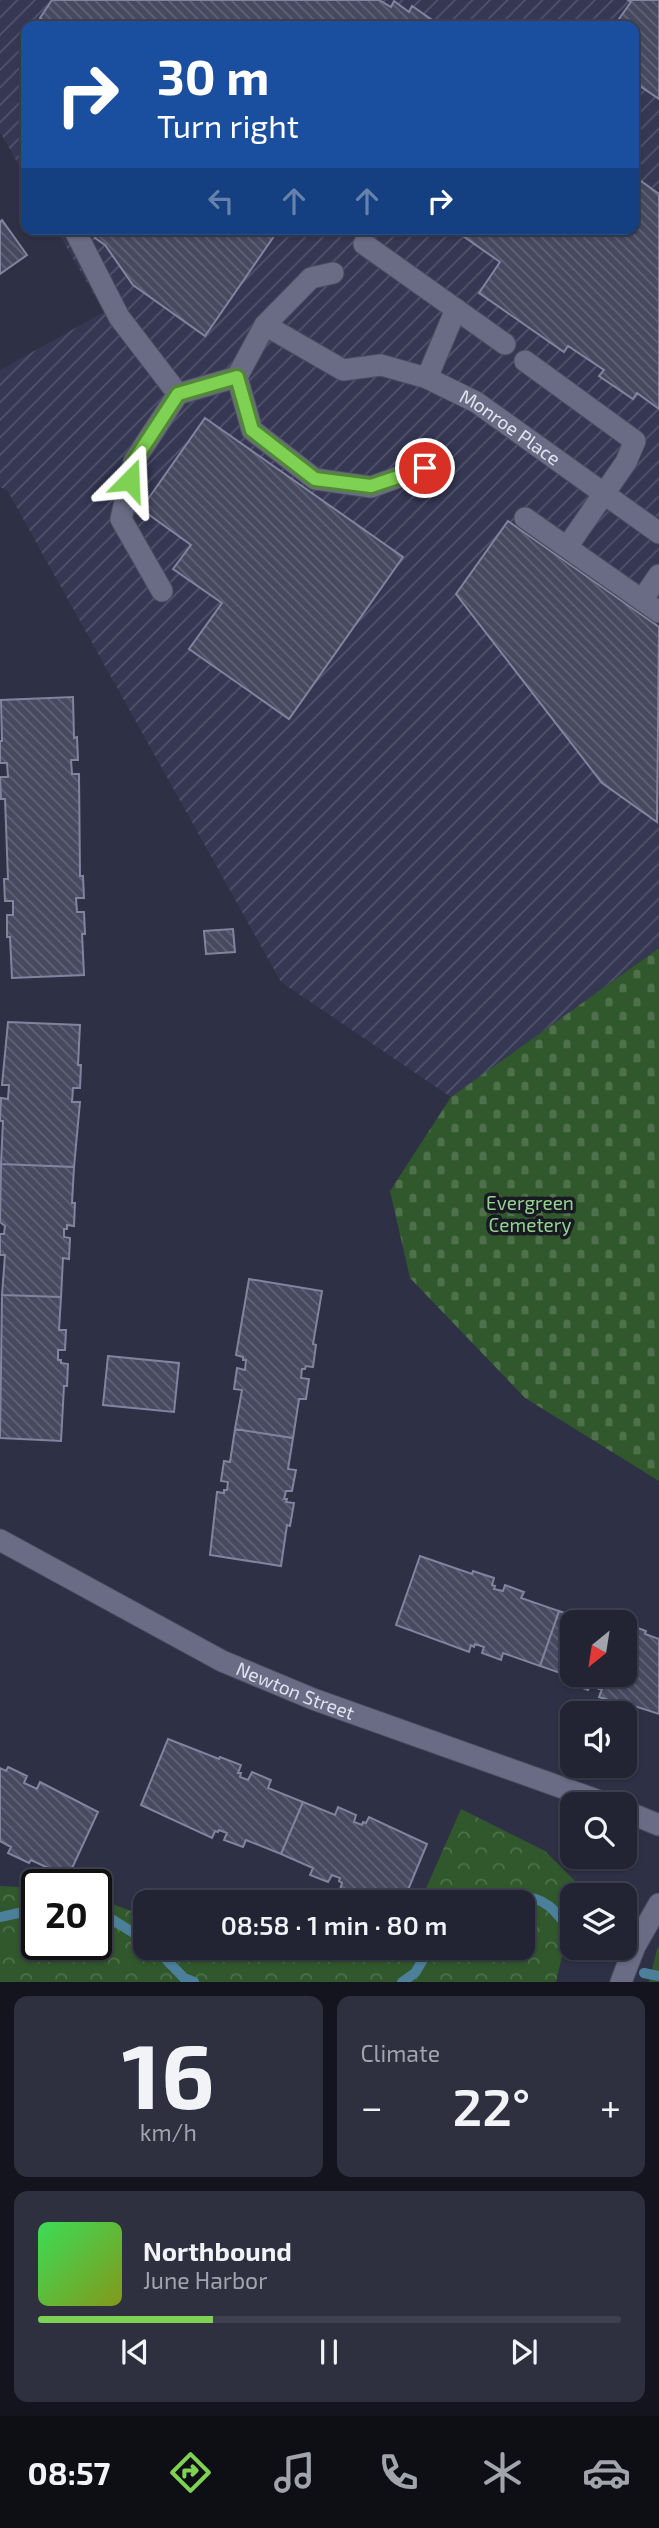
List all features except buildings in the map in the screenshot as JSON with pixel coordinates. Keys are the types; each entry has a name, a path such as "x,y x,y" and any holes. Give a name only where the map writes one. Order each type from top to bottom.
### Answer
{"street":[{"path":"77,235 119,317 178,394"},
{"path":"364,244 505,344"},
{"path":"333,273 311,278 265,324 237,377 252,430 315,479 371,486 425,468"},
{"path":"426,378 456,309"},
{"name":"Monroe Place","path":"265,324 343,370 382,365 426,378 476,402 659,533"},
{"path":"525,361 635,441 626,462 567,547"},
{"path":"162,591 121,519 134,461 178,394 237,377"},
{"path":"525,518 650,606 659,575"},
{"name":"Newton Street","path":"0,1539 222,1661 313,1699 574,1792"},
{"path":"637,1816 659,1825"},
{"path":"621,1982 635,1947 659,1904"}],"shaded area":[{"path":"0,0 659,0 659,948 451,1097 281,982 7,490 0,487 0,370 104,312 59,235 639,235 639,21 21,21 21,169 0,132"}],"green space":[{"name":"Evergreen Cemetery","path":"659,948 659,1481 525,1398 410,1278 390,1191 451,1097"},
{"path":"461,1809 545,1851 560,1869 577,1883 560,1883 561,1960 556,1982 0,1982 0,1886 21,1887 21,1960 112,1960 112,1904 133,1912 133,1960 535,1960 535,1890 425,1890"},
{"path":"659,1947 659,1982 649,1982 657,1949"}],"waterway":[{"path":"535,1898 549,1906 560,1918"},
{"path":"0,1917 21,1912"},
{"path":"112,1920 133,1932"},
{"path":"167,1960 184,1978 194,1982"},
{"path":"402,1982 415,1973 423,1960"},
{"path":"644,1973 659,1976"}],"route":[{"path":"130,480 134,461 178,394 237,377 252,430 315,479 371,486 425,468"}]}
